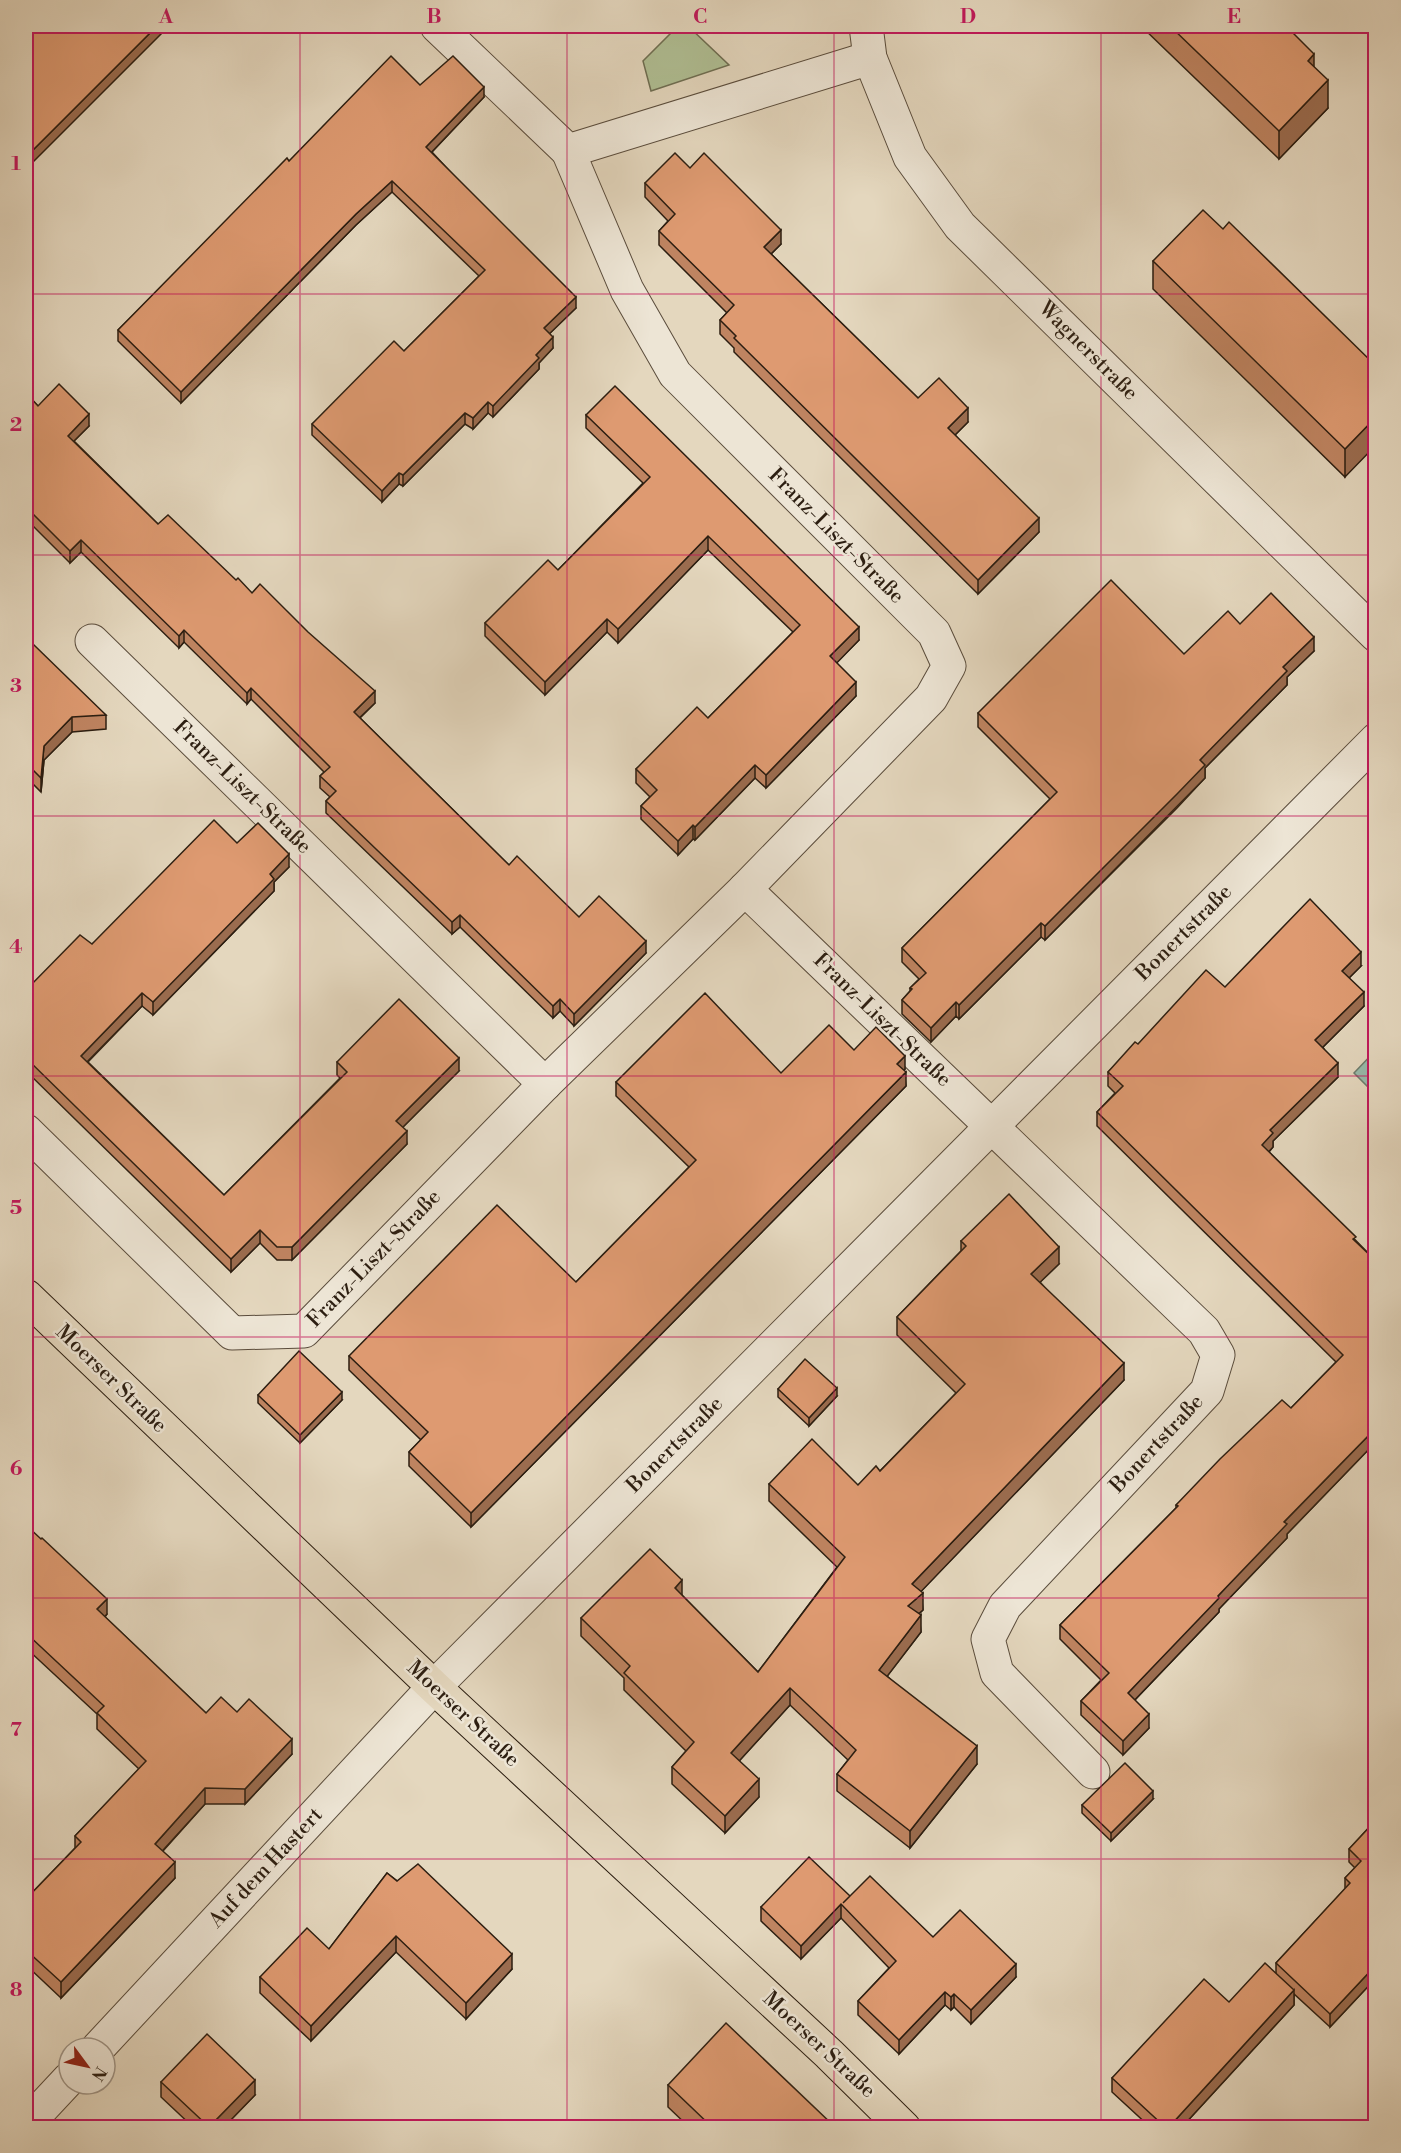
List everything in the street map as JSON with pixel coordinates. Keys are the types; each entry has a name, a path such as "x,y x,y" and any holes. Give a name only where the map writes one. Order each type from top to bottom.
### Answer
{"main road":[{"name":"Moerser Straße","path":"26,1296 434,1687 829,2054 904,2127"}],"street":[{"name":"Franz-Liszt-Straße","path":"26,1131 232,1333 304,1331 545,1084 745,889 932,698 949,666 934,633 675,374 627,290 568,151 437,26"},
{"name":"Wagnerstraße","path":"866,26 870,58 910,157 960,225 1376,635"},
{"path":"568,151 870,58"},
{"name":"Franz-Liszt-Straße","path":"92,641 545,1084"},
{"name":"Bonertstraße","path":"434,1687 1376,740"},
{"name":"Franz-Liszt-Straße","path":"745,889 992,1126"},
{"name":"Bonertstraße","path":"992,1126 1204,1331 1218,1355 1207,1391 1005,1606 988,1639 997,1673 1093,1772"},
{"name":"Auf dem Hastert","path":"109,2036 434,1687"},
{"path":"26,2125 57,2092"}],"shaded area":[{"path":"678,26 688,26 729,65 651,91 643,61"},
{"path":"1375,1051 1376,1092 1374,1093 1354,1073"}],"building":[{"path":"26,26 157,26 26,157"},
{"path":"1170,26 1286,26 1314,54 1308,61 1328,80 1279,131"},
{"path":"391,56 420,85 453,56 484,87 426,147 576,297 544,328 553,337 536,355 539,358 493,406 488,402 473,418 465,413 403,475 399,473 382,491 312,424 394,341 404,351 485,270 392,181 356,214 181,392 118,330 287,158 289,161"},
{"path":"675,153 690,168 704,153 781,230 764,247 918,398 939,378 968,408 948,428 1039,518 978,580 734,338 736,336 720,320 734,305 659,231 675,214 645,183"},
{"path":"1203,210 1223,229 1229,222 1376,366 1376,417 1345,449 1153,261"},
{"path":"59,384 89,414 68,436 158,524 168,515 252,593 260,584 308,632 375,691 354,712 509,865 517,856 579,917 599,896 646,941 574,1014 560,999 553,1006 460,915 452,922 326,801 336,791 320,776 330,767 251,688 247,693 184,630 179,636 81,540 70,551 26,507 26,393 38,406"},
{"path":"615,386 859,627 830,656 856,682 766,775 755,765 695,827 693,825 678,841 641,806 657,790 636,769 697,707 708,718 800,625 708,536 618,629 607,619 545,682 485,623 548,560 558,570 650,477 586,415"},
{"path":"1111,580 1184,654 1228,611 1240,624 1271,593 1314,637 1283,667 1287,671 1200,760 1205,765 1177,794 1045,926 1041,923 959,1005 956,1002 931,1028 902,1000 912,989 910,988 926,973 902,948 1057,792 978,713"},
{"path":"34,645 106,715 72,717 44,746 41,778 26,763 26,653"},
{"path":"214,820 237,843 258,823 289,854 270,874 274,879 153,1002 142,993 81,1056 224,1195 347,1072 337,1062 399,999 459,1058 396,1121 407,1131 292,1247 277,1247 260,1230 231,1259 26,1058 26,990 80,935 92,944"},
{"path":"1310,899 1361,952 1342,971 1364,992 1315,1040 1338,1063 1270,1130 1273,1133 1262,1145 1356,1237 1353,1239 1376,1261 1376,1435 1372,1432 1284,1522 1287,1524 1128,1693 1149,1714 1123,1741 1081,1701 1109,1673 1060,1625 1178,1506 1176,1505 1220,1459 1282,1400 1291,1408 1343,1355 1097,1112 1123,1086 1108,1072 1135,1042 1138,1044 1206,970 1225,987"},
{"path":"705,993 781,1073 829,1025 854,1050 876,1027 905,1056 897,1064 906,1072 471,1513 409,1452 428,1432 349,1356 497,1205 576,1282 696,1160 616,1082"},
{"path":"1009,1194 1059,1247 1031,1274 1124,1363 912,1584 923,1593 908,1606 921,1615 879,1670 977,1746 910,1831 837,1774 856,1750 790,1688 731,1753 759,1779 725,1816 672,1767 694,1742 624,1673 630,1666 581,1618 650,1549 682,1580 675,1588 758,1672 845,1557 769,1484 812,1439 858,1485 876,1466 880,1471 965,1384 897,1317 966,1246 961,1241"},
{"path":"299,1351 342,1392 300,1435 258,1395"},
{"path":"805,1359 837,1388 809,1418 778,1389"},
{"path":"26,1525 107,1599 97,1609 206,1713 221,1697 237,1712 249,1699 292,1739 245,1789 205,1788 155,1844 175,1862 61,1982 26,1950 26,1899 81,1842 75,1836 146,1761 97,1713 104,1706 26,1633"},
{"path":"1125,1763 1153,1791 1111,1833 1082,1805"},
{"path":"1376,1820 1376,1965 1330,2014 1276,1963 1350,1883 1345,1878 1361,1861 1349,1849"},
{"path":"809,1857 850,1896 870,1876 933,1937 960,1910 1016,1964 971,2010 954,1994 951,1997 945,1992 899,2040 858,2001 896,1961 841,1904 801,1946 761,1907"},
{"path":"418,1864 512,1954 466,2003 396,1936 311,2026 260,1977 307,1928 329,1949 387,1873 397,1881"},
{"path":"1265,1963 1294,1990 1169,2127 1165,2127 1112,2078 1204,1979 1229,2002"},
{"path":"726,2023 835,2127 712,2127 668,2085"},
{"path":"207,2034 255,2080 209,2127 161,2082"}]}
